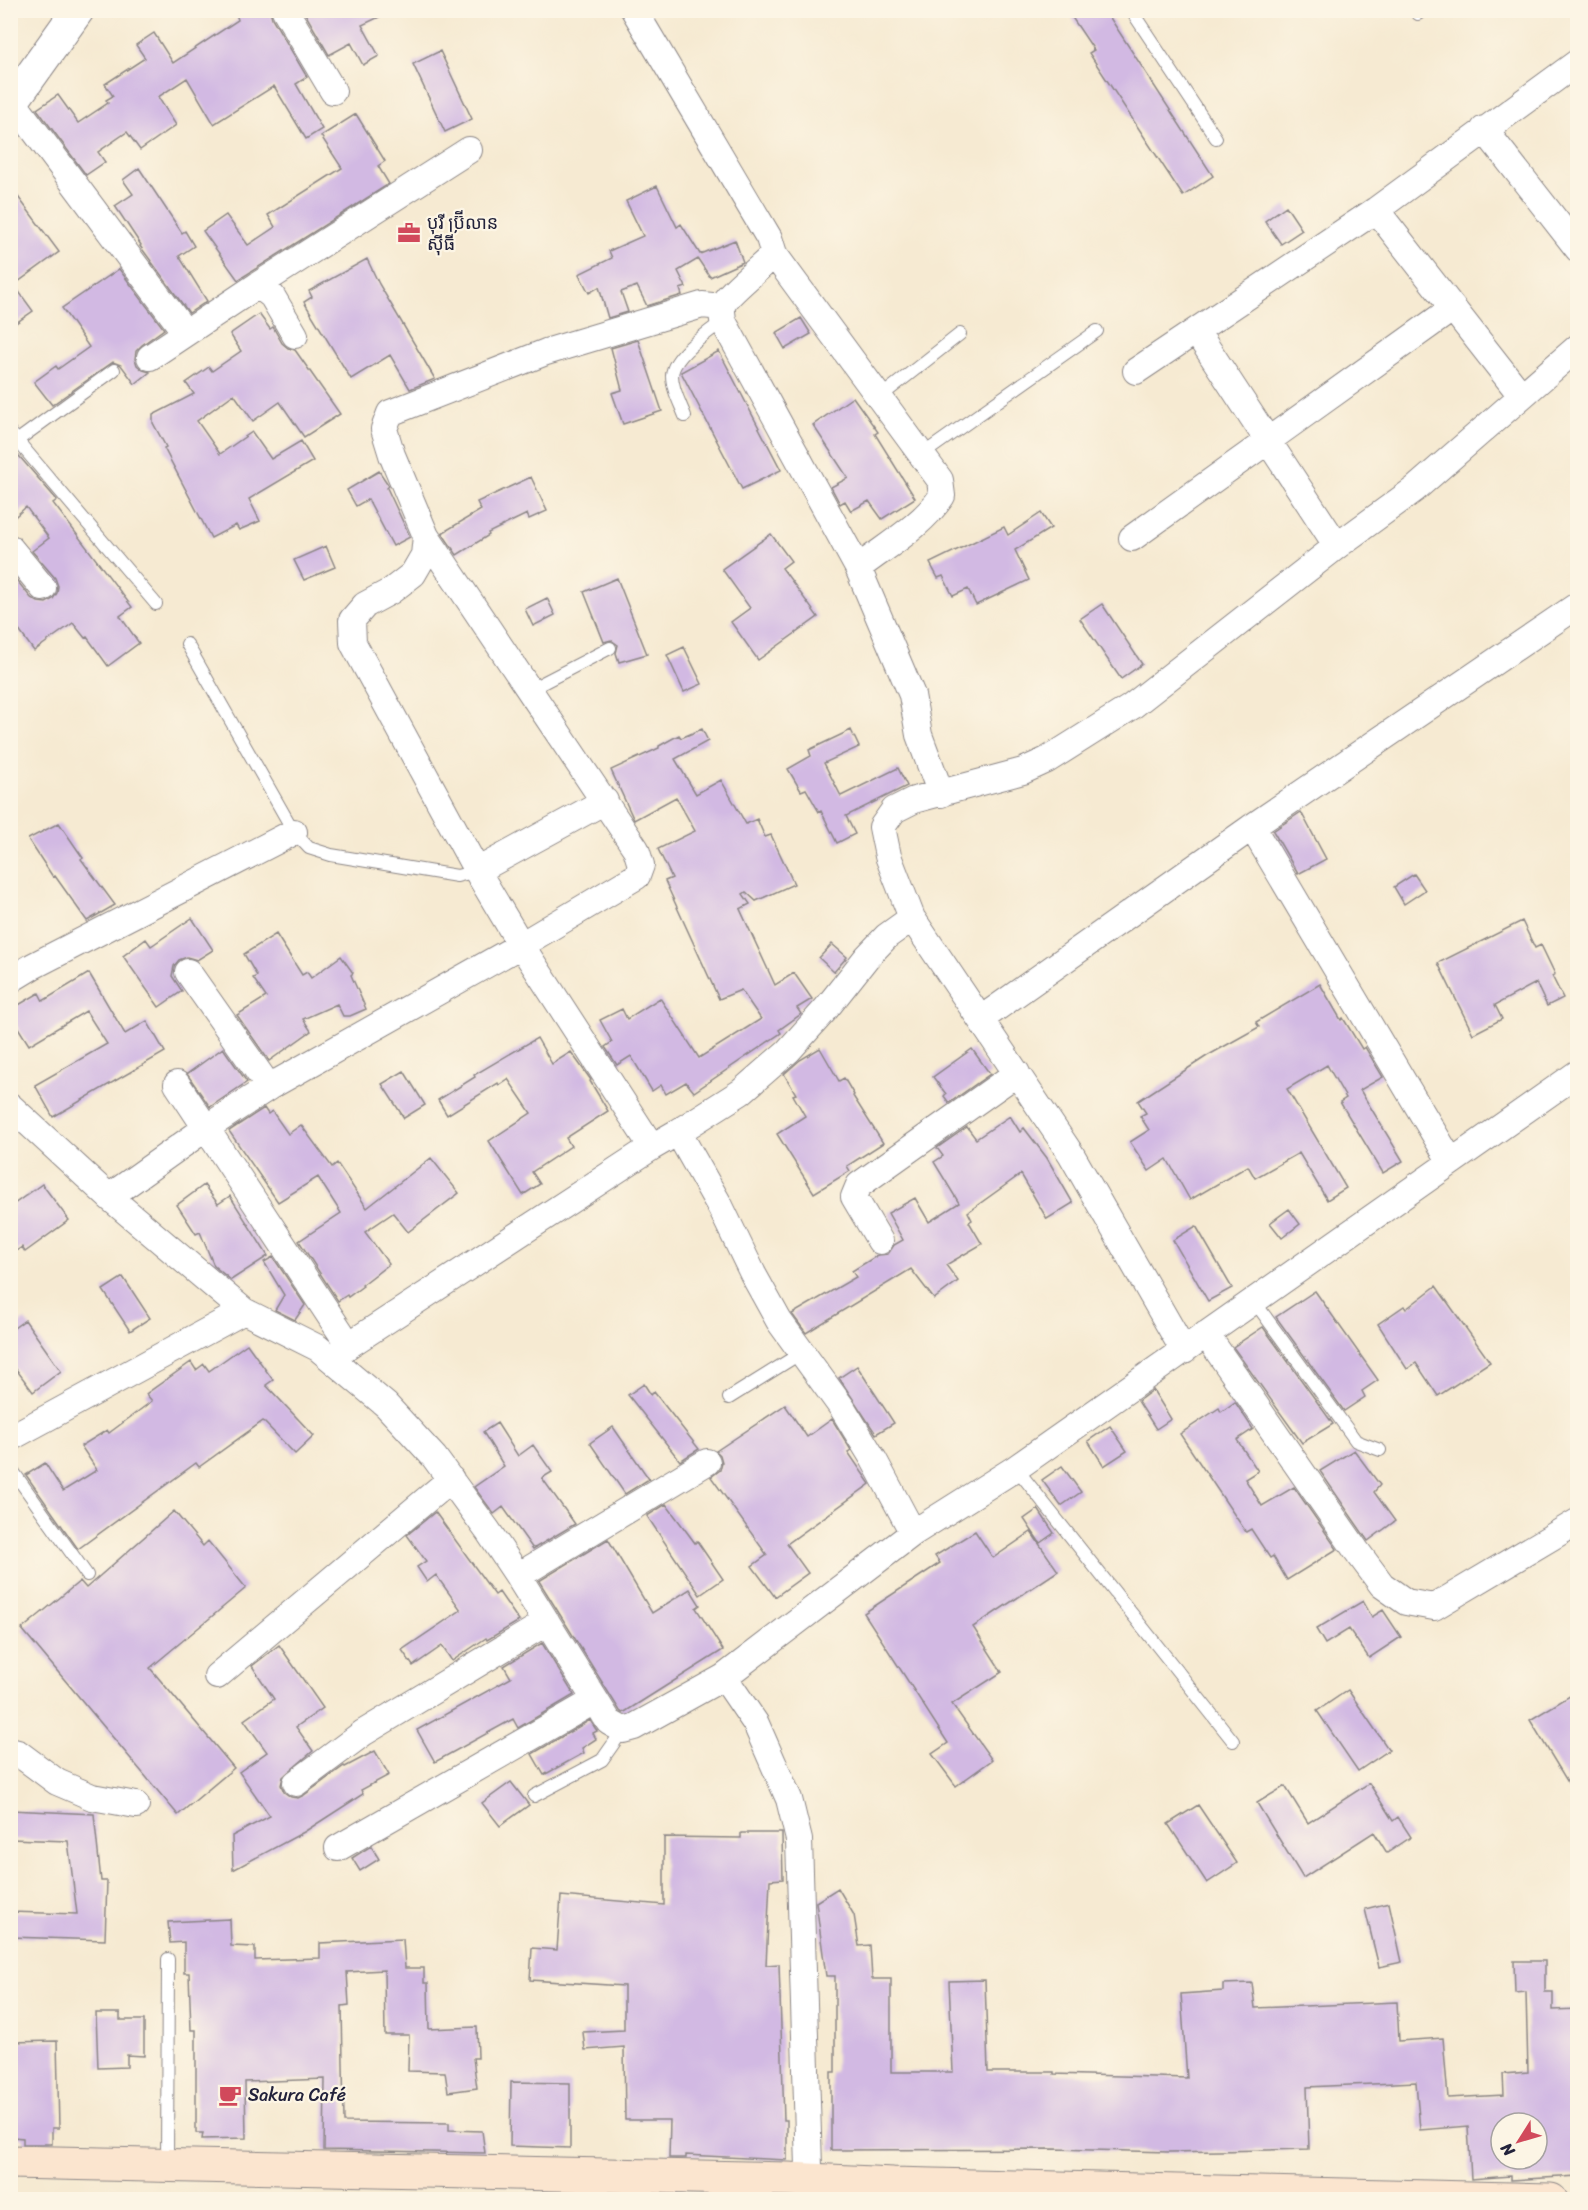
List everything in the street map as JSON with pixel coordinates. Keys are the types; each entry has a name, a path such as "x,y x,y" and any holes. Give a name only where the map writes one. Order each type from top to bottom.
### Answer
{"main road":[{"path":"10,2162 809,2190 1551,2199"}],"street":[{"path":"78,10 12,104 185,332"},
{"path":"285,10 333,91"},
{"path":"634,10 769,238 774,254 940,480 942,496 920,520 858,568"},
{"path":"1136,371 1376,210 1578,62"},
{"path":"1484,129 1578,249"},
{"path":"150,357 185,332 469,150"},
{"path":"1376,210 1521,395"},
{"path":"723,314 727,297 774,254"},
{"path":"258,285 272,296 295,335"},
{"path":"109,1197 206,1128 269,1087 521,945 637,876 641,865 636,849 605,801 426,536 392,455 384,429 390,413 546,352 702,305 723,314 858,568 912,695 919,735 941,794"},
{"path":"1132,538 1453,308"},
{"path":"1196,331 1337,546"},
{"path":"1184,1351 1071,1154 912,918 888,856 882,827 894,810 914,800 1023,771 1081,741 1166,681 1337,546 1415,489 1578,347"},
{"path":"426,536 424,555 413,574 392,591 365,605 352,620 353,643 477,871 521,945 652,1147"},
{"path":"10,548 43,588"},
{"path":"981,1019 1252,827 1578,605"},
{"path":"477,871 605,801"},
{"path":"1252,827 1451,1162"},
{"path":"10,981 33,966 294,832"},
{"path":"10,1106 109,1197 244,1311 318,1348 341,1352 652,1147 741,1092 788,1051 887,936 912,918"},
{"path":"188,972 269,1087"},
{"path":"880,1241 854,1197 859,1185 1017,1072"},
{"path":"177,1084 341,1352 451,1479 518,1576 594,1701 609,1722 623,1730 634,1727 724,1677 913,1533 1016,1468 1578,1072"},
{"path":"678,1132 721,1208 753,1274 801,1353 843,1408 913,1533"},
{"path":"10,1438 244,1311"},
{"path":"1206,1334 1382,1585 1406,1602 1434,1607 1577,1522"},
{"path":"518,1576 707,1462"},
{"path":"217,1676 451,1479"},
{"path":"296,1783 363,1733 547,1622"},
{"path":"724,1677 756,1724 789,1799 799,1840 809,2190"},
{"path":"338,1848 594,1701"},
{"path":"10,1751 18,1753 57,1782 92,1797 136,1805"}],"lane":[{"path":"1131,10 1216,138"},
{"path":"685,416 673,387 672,372 685,352 723,314"},
{"path":"923,454 1097,331"},
{"path":"880,397 960,334"},
{"path":"114,370 14,436 156,604"},
{"path":"187,644 294,832 309,848 331,855 457,876 477,871"},
{"path":"529,690 610,648"},
{"path":"1254,1300 1356,1441 1380,1449"},
{"path":"729,1398 801,1353"},
{"path":"10,1467 87,1575"},
{"path":"1016,1468 1233,1741"},
{"path":"534,1796 602,1760 623,1730"},
{"path":"167,2166 168,1959"}],"building":[{"path":"235,10 270,10 272,18 307,77 296,84 322,129 306,139 274,86 214,124 187,78 158,97 176,125 140,150 127,132 98,152 105,162 86,175 37,109 58,95 78,123 108,103 106,100 113,96 105,84 145,58 136,45 154,33 173,63 238,20"},
{"path":"303,10 394,10 362,25 379,56 363,65 351,43 329,55"},
{"path":"1067,10 1105,10 1213,176 1183,196 1089,53 1094,50"},
{"path":"440,51 472,119 445,132 413,64"},
{"path":"356,114 385,161 378,166 389,184 238,280 203,231 226,215 248,245 275,227 268,215 342,168 321,136"},
{"path":"139,168 182,233 185,231 194,246 179,256 207,301 189,313 140,246 115,206 133,194 123,180"},
{"path":"10,186 59,252 14,285 33,311 10,327"},
{"path":"657,186 677,227 681,224 700,254 735,240 743,262 710,277 698,259 678,271 686,287 680,289 682,295 647,306 637,286 621,292 628,312 608,318 599,287 589,293 579,274 612,258 609,251 643,236 626,201"},
{"path":"1286,206 1302,230 1281,244 1265,221"},
{"path":"367,259 379,284 435,379 410,389 390,355 351,379 304,302 312,297 309,291"},
{"path":"119,269 164,329 136,351 137,365 150,372 135,384 121,365 113,362 52,405 34,382 56,366 58,369 89,347 62,308"},
{"path":"259,314 270,329 273,327 282,343 295,350 340,414 304,437 280,402 253,421 234,394 197,421 220,454 252,432 271,459 301,441 313,461 249,499 260,521 239,530 236,525 211,538 164,448 166,447 153,423 153,415 194,394 186,383 209,367 212,371 241,351 230,334"},
{"path":"801,318 811,334 785,349 776,333"},
{"path":"638,340 662,411 623,424 612,393 622,390 611,348"},
{"path":"719,351 781,470 742,489 681,372"},
{"path":"853,397 878,432 875,434 915,498 882,519 869,501 851,511 845,501 840,504 831,487 848,478 813,425"},
{"path":"19,456 57,500 53,503 132,607 120,616 139,643 108,666 87,637 85,638 73,623 34,651 10,618 10,572 31,598 38,602 46,603 53,599 58,586 55,578 32,551 49,538 26,507 10,521 10,463"},
{"path":"379,471 389,486 387,488 410,537 393,546 368,499 356,506 347,490"},
{"path":"531,477 547,511 529,519 527,514 488,533 489,535 457,555 442,533 481,510 477,502"},
{"path":"1041,513 1051,528 1015,550 1029,580 976,605 968,589 953,596 943,576 938,578 930,563 1004,527 1008,535"},
{"path":"771,534 791,561 782,568 818,617 758,660 731,622 750,608 722,569"},
{"path":"326,546 335,567 304,580 294,560"},
{"path":"617,578 647,654 619,662 616,653 618,645 611,640 604,642 584,592"},
{"path":"547,598 555,615 533,626 525,609"},
{"path":"1102,604 1142,664 1121,679 1080,619"},
{"path":"684,647 702,684 684,692 667,655"},
{"path":"702,729 708,741 675,759 696,794 721,780 746,824 757,819 765,837 771,835 794,884 756,901 746,892 743,894 750,904 740,909 775,985 794,973 812,999 797,1008 801,1014 779,1030 781,1033 694,1092 686,1082 666,1094 661,1085 652,1091 631,1056 617,1065 605,1047 612,1042 600,1020 622,1009 627,1019 660,998 699,1058 761,1019 741,990 719,999 665,881 672,878 658,849 695,831 676,797 634,820 611,770 659,748 679,735 681,738"},
{"path":"851,730 859,747 824,763 841,796 898,768 907,786 846,816 855,834 837,843 821,811 819,812 806,789 801,791 788,769 811,756 809,750"},
{"path":"1301,812 1326,859 1298,874 1273,831"},
{"path":"59,823 83,858 81,859 115,905 87,921 55,876 53,877 28,839"},
{"path":"1414,874 1425,890 1404,904 1394,887"},
{"path":"192,918 213,950 197,960 187,957 179,960 174,966 172,976 182,991 159,1007 123,956 146,939 151,946"},
{"path":"1522,921 1535,948 1541,945 1555,974 1552,976 1563,998 1547,1006 1536,983 1495,1005 1502,1019 1473,1034 1438,963"},
{"path":"276,934 302,975 307,972 311,978 341,956 353,973 351,975 366,1009 350,1016 343,1016 337,1004 303,1019 311,1031 269,1061 237,1015 266,997 253,978 257,976 244,954"},
{"path":"832,944 847,957 834,972 819,958"},
{"path":"89,973 125,1034 147,1021 165,1052 53,1117 35,1085 107,1044 86,1011 29,1045 10,1015 10,1010 39,993 43,1001"},
{"path":"1320,984 1341,1020 1343,1018 1362,1049 1365,1047 1383,1077 1360,1090 1403,1161 1383,1173 1340,1102 1346,1098 1327,1065 1287,1089 1346,1188 1327,1200 1299,1153 1255,1178 1248,1166 1190,1200 1167,1159 1149,1171 1130,1142 1149,1130 1140,1116 1146,1113 1138,1101 1207,1056 1259,1027 1256,1022"},
{"path":"537,1038 552,1064 571,1052 591,1080 608,1111 566,1138 571,1146 532,1172 540,1184 523,1195 489,1141 531,1113 508,1079 447,1115 438,1100 475,1077 474,1075"},
{"path":"223,1048 247,1082 210,1107 187,1074"},
{"path":"820,1048 839,1081 844,1078 883,1143 847,1166 850,1171 814,1193 777,1134 805,1116 784,1074 800,1060"},
{"path":"972,1049 990,1074 949,1103 944,1096 946,1094 933,1077"},
{"path":"404,1071 425,1105 404,1118 382,1084"},
{"path":"264,1108 268,1114 272,1111 288,1134 301,1125 332,1167 337,1163 367,1208 431,1158 459,1193 408,1232 393,1213 365,1232 389,1264 348,1297 347,1295 338,1301 299,1241 341,1213 318,1177 278,1202 229,1131"},
{"path":"1010,1116 1020,1132 1024,1128 1047,1158 1073,1203 1047,1219 1021,1174 968,1212 972,1220 969,1222 982,1244 946,1265 958,1281 934,1299 911,1269 806,1333 792,1314 856,1277 852,1271 878,1255 888,1254 894,1245 903,1240 888,1213 915,1198 929,1222 959,1203 934,1162 943,1156 937,1148 967,1127 976,1139"},
{"path":"42,1184 69,1220 25,1252 22,1247 10,1255 10,1207"},
{"path":"204,1185 218,1204 230,1196 268,1256 231,1280 214,1266 200,1232 196,1234 177,1205"},
{"path":"1289,1209 1300,1224 1282,1238 1270,1223"},
{"path":"1196,1226 1232,1288 1208,1301 1173,1240"},
{"path":"273,1257 305,1305 295,1320 275,1310 284,1295 264,1262"},
{"path":"123,1277 150,1318 130,1331 103,1290"},
{"path":"1436,1286 1490,1362 1438,1396 1416,1363 1407,1369 1378,1324 1404,1306 1406,1309"},
{"path":"1315,1291 1378,1380 1362,1391 1365,1397 1344,1411 1276,1317"},
{"path":"25,1320 61,1371 33,1392 10,1361 10,1331"},
{"path":"1263,1327 1333,1424 1302,1443 1233,1347"},
{"path":"247,1344 273,1380 266,1385 314,1436 295,1454 263,1421 199,1467 196,1463 78,1549 26,1475 45,1463 63,1491 97,1470 81,1446 107,1430 109,1433 152,1401 146,1394 191,1362 196,1370 204,1364 209,1371"},
{"path":"857,1366 894,1423 876,1434 839,1378"},
{"path":"644,1384 651,1395 654,1392 699,1449 680,1461 628,1395"},
{"path":"1153,1390 1171,1419 1156,1429 1138,1401"},
{"path":"1235,1402 1253,1429 1237,1440 1258,1471 1245,1479 1262,1506 1294,1487 1337,1549 1287,1580 1273,1556 1270,1558 1251,1529 1246,1532 1180,1434 1219,1408 1221,1412"},
{"path":"785,1405 807,1437 832,1419 851,1450 848,1452 870,1484 787,1544 808,1573 775,1597 752,1566 767,1555 711,1477 720,1470 722,1462 716,1451"},
{"path":"497,1423 518,1456 533,1445 552,1472 542,1478 575,1524 533,1549 503,1507 494,1514 474,1487 504,1466 483,1432"},
{"path":"1110,1426 1127,1451 1104,1466 1088,1441"},
{"path":"613,1427 649,1479 625,1494 590,1443"},
{"path":"1354,1450 1380,1485 1374,1492 1395,1521 1368,1541 1320,1471"},
{"path":"1062,1466 1081,1492 1061,1506 1042,1480"},
{"path":"666,1504 695,1543 697,1541 723,1579 700,1595 647,1516"},
{"path":"1038,1509 1054,1533 1040,1543 1024,1519"},
{"path":"174,1511 203,1546 208,1541 246,1588 150,1668 234,1768 178,1815 22,1629 80,1581 86,1588"},
{"path":"435,1512 495,1595 499,1592 519,1621 487,1640 486,1638 452,1661 442,1646 413,1666 402,1650 461,1610 436,1575 427,1582 417,1567 426,1561 407,1535"},
{"path":"975,1531 993,1558 1031,1532 1058,1571 973,1627 1002,1672 952,1704 992,1760 956,1786 932,1754 948,1743 864,1613 940,1563 935,1556"},
{"path":"608,1539 652,1613 690,1589 700,1605 696,1608 723,1650 623,1713 539,1581"},
{"path":"1363,1601 1372,1617 1383,1610 1401,1637 1369,1658 1349,1629 1325,1644 1316,1629"},
{"path":"542,1643 574,1695 518,1728 513,1719 435,1762 417,1730 511,1678 504,1666"},
{"path":"279,1645 323,1708 296,1727 313,1751 283,1777 281,1785 284,1792 291,1797 298,1798 344,1766 375,1751 389,1775 361,1790 363,1794 304,1832 233,1870 232,1836 270,1816 239,1772 267,1752 244,1720 274,1699 252,1666"},
{"path":"1348,1690 1389,1750 1358,1771 1317,1711"},
{"path":"1578,1691 1578,1799 1530,1720"},
{"path":"590,1720 597,1731 593,1733 596,1739 582,1748 584,1753 544,1775 532,1754"},
{"path":"511,1782 529,1805 500,1826 482,1803"},
{"path":"1369,1783 1393,1821 1398,1817 1411,1837 1387,1853 1374,1832 1303,1878 1257,1803 1285,1786 1308,1823"},
{"path":"1198,1805 1237,1863 1207,1883 1168,1824"},
{"path":"10,1810 94,1814 101,1881 107,1881 105,1940 10,1937 10,1912 77,1914 68,1841 10,1839"},
{"path":"741,1833 782,1833 783,1879 770,1880 766,1965 779,1964 787,2160 686,2155 686,2158 669,2158 670,2120 625,2120 624,2047 585,2050 583,2032 624,2030 624,1986 530,1980 532,1948 557,1950 561,1896 664,1905 664,1837 741,1838"},
{"path":"371,1846 379,1859 360,1871 352,1858"},
{"path":"838,1888 854,1915 859,1946 870,1945 872,1979 891,1979 891,2072 953,2072 949,1981 985,1980 988,2072 1054,2072 1054,2074 1187,2078 1181,1994 1223,1991 1223,1984 1252,1983 1255,2008 1397,2002 1399,2041 1443,2038 1448,2098 1504,2095 1503,2074 1528,2072 1526,1992 1515,1993 1514,1961 1545,1961 1545,1992 1553,1992 1553,2010 1578,2009 1578,2176 1510,2180 1510,2176 1471,2179 1468,2126 1420,2130 1416,2082 1307,2087 1309,2149 1169,2152 1054,2149 831,2150 831,2072 835,2072 835,1976 826,1976 816,1902"},
{"path":"1389,1903 1402,1962 1379,1967 1365,1909"},
{"path":"230,1919 231,1946 255,1947 255,1960 320,1958 320,1943 403,1939 405,1968 424,1968 424,1983 428,1983 429,2029 477,2027 478,2058 473,2058 477,2088 448,2092 445,2072 408,2071 409,2035 385,2035 384,1970 347,1972 349,2005 342,2006 344,2122 449,2123 449,2130 482,2131 485,2153 324,2150 325,2079 245,2082 246,2138 202,2139 203,2133 196,2133 196,2030 191,2030 189,1973 184,1973 184,1942 170,1943 168,1922"},
{"path":"96,2013 120,2013 120,2020 144,2020 144,2056 127,2055 127,2067 98,2068"},
{"path":"57,2041 59,2128 52,2128 52,2144 23,2144 23,2138 13,2137 14,2125 10,2125 10,2042"},
{"path":"511,2082 570,2083 570,2148 510,2146"}],"place":[{"name":"បុរី ប្រ៊ីលាន សុីធី","path":"409,233"},
{"name":"Sakura Café","path":"230,2095"}]}
